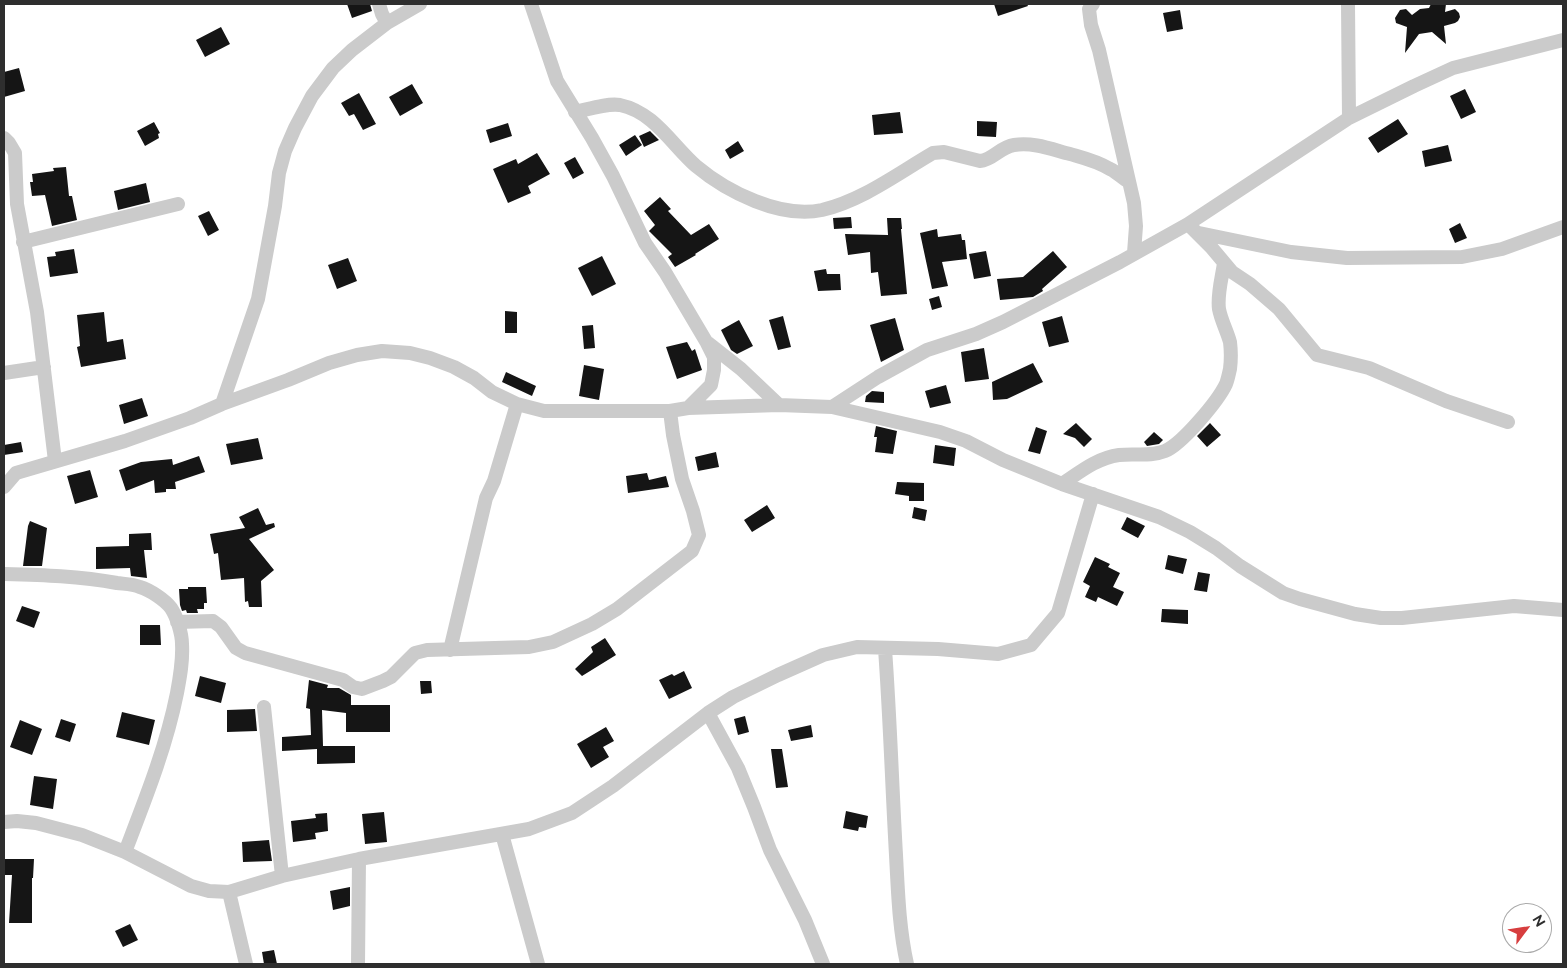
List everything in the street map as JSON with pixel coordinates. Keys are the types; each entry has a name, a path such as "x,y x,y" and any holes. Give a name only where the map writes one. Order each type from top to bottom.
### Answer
{"street":[{"path":"380,4 382,14 387,23"},
{"path":"222,404 258,299 284,151 312,96 333,68 352,50 387,23 420,4"},
{"path":"531,4 557,81 613,176 645,243 665,272 714,357 711,385 688,408"},
{"path":"1093,4 1089,9 1091,24 1099,50 1134,203 1136,226 1134,253"},
{"path":"1348,4 1349,118"},
{"path":"832,407 878,377 927,350 976,334 1003,322 1120,262 1188,224 1349,118 1453,68 1563,40"},
{"path":"575,112 618,105 647,116 697,166 734,192 760,203 796,212 820,210 841,205 862,195 933,153 944,152 985,161 1000,150 1011,145 1036,145 1089,158 1111,169 1129,182"},
{"path":"4,138 15,153 17,204 37,312 55,461"},
{"path":"23,242 178,204"},
{"path":"1188,224 1199,233 1232,272 1269,299 1317,355 1368,368 1446,402 1508,422"},
{"path":"1199,233 1291,252 1347,258 1462,256 1502,249 1563,227"},
{"path":"1062,484 1101,460 1117,455 1151,455 1167,450 1200,420 1216,399 1226,383 1230,370 1230,344 1220,309 1219,293 1224,263"},
{"path":"707,343 741,369 779,405"},
{"path":"4,487 16,473 125,441 190,418 328,363 357,354 382,351 410,352 454,367 474,378 492,392 517,404 544,411 670,411 688,408 779,405 832,407 940,432 1062,484 1159,517 1190,532 1240,566 1284,592 1354,614 1381,618 1402,618 1514,606 1563,610"},
{"path":"4,373 44,367"},
{"path":"450,650 486,498 494,481 517,404"},
{"path":"177,622 213,621 221,627 236,648 245,653 343,680 353,687 362,689 392,676 415,653 427,650 529,647 553,642 573,634 617,609 692,551 699,535 682,479 670,411"},
{"path":"4,822 26,822 82,835 125,852 191,886 209,891 229,892 282,876 359,859 529,829 572,812 613,786 708,713 733,697 823,656 857,647 938,649 998,654 1031,645 1058,613 1093,494"},
{"path":"4,574 107,581 140,587 160,598 171,608 177,622 182,643 181,673 174,709 152,780 125,852"},
{"path":"885,649 898,899 901,938 907,964"},
{"path":"264,707 282,876"},
{"path":"708,713 738,768 770,850 805,920 823,964"},
{"path":"502,834 538,964"},
{"path":"358,964 359,859"},
{"path":"229,892 246,964"}],"building":[{"path":"347,4 370,4 372,11 352,18"},
{"path":"994,4 1027,4 1028,6 998,16"},
{"path":"1431,4 1446,4 1445,12 1455,9 1459,13 1458,21 1444,26 1446,44 1432,32 1419,34 1405,53 1407,27 1396,23 1395,18 1400,10 1406,9 1412,15 1420,9 1429,8"},
{"path":"1180,10 1183,29 1167,32 1163,13"},
{"path":"221,27 230,44 205,57 196,40"},
{"path":"19,68 25,91 4,97 4,72"},
{"path":"412,84 423,103 400,116 389,97"},
{"path":"1465,89 1476,112 1461,119 1450,96"},
{"path":"359,93 376,124 363,130 354,114 349,116 341,103"},
{"path":"900,112 903,133 874,135 872,115"},
{"path":"1398,119 1408,134 1378,153 1368,138"},
{"path":"977,121 997,122 996,137 977,136"},
{"path":"154,122 160,133 158,134 159,138 145,146 137,131"},
{"path":"508,123 512,136 490,143 486,130"},
{"path":"650,131 659,140 644,147 639,136"},
{"path":"635,135 642,145 626,156 619,145"},
{"path":"738,141 744,151 730,159 725,150"},
{"path":"1448,145 1452,161 1425,167 1422,151"},
{"path":"537,153 550,174 528,186 531,193 508,203 493,169 516,159 518,164"},
{"path":"575,157 584,173 573,179 564,163"},
{"path":"66,167 69,196 72,196 77,220 52,226 45,195 32,196 30,182 33,182 32,174 54,171 53,168"},
{"path":"146,183 150,202 118,210 114,191"},
{"path":"660,197 671,209 668,211 691,235 709,224 719,239 675,267 668,257 672,254 649,231 655,225 644,211"},
{"path":"209,211 219,230 208,236 198,216"},
{"path":"851,217 852,228 834,229 833,218"},
{"path":"887,218 901,218 907,294 881,296 878,272 871,273 870,252 848,255 845,234 888,235"},
{"path":"1460,223 1467,238 1455,243 1449,229"},
{"path":"937,229 938,237 961,234 962,240 965,240 967,259 942,262 948,286 932,289 920,233"},
{"path":"74,249 78,273 50,277 47,257 56,256 55,252"},
{"path":"986,251 991,276 974,279 969,254"},
{"path":"1053,251 1067,267 1042,289 1043,291 1033,297 1000,300 997,279 1023,277"},
{"path":"602,256 616,284 592,296 578,268"},
{"path":"348,258 357,281 337,289 328,265"},
{"path":"826,269 827,274 840,274 841,290 818,291 814,271"},
{"path":"939,296 942,307 932,310 929,299"},
{"path":"505,311 517,312 517,333 505,333"},
{"path":"104,312 107,342 123,339 126,359 81,367 77,347 80,346 77,315"},
{"path":"783,316 791,347 778,350 769,320"},
{"path":"1062,316 1069,342 1049,347 1042,322"},
{"path":"895,318 904,350 881,362 870,325"},
{"path":"739,320 753,346 737,354 731,350 721,330"},
{"path":"593,325 595,348 584,349 582,326"},
{"path":"687,342 692,351 695,349 702,370 677,379 666,347"},
{"path":"984,348 989,379 965,382 961,352"},
{"path":"1033,363 1043,382 1007,399 993,400 992,382"},
{"path":"584,365 604,369 599,400 579,396"},
{"path":"506,372 536,386 532,396 502,382"},
{"path":"946,385 951,403 930,408 925,391"},
{"path":"872,391 884,392 884,403 865,402 866,396"},
{"path":"142,398 148,416 124,424 119,405"},
{"path":"1076,423 1092,439 1084,447 1075,438 1063,434"},
{"path":"1210,423 1221,435 1207,447 1197,436"},
{"path":"876,426 897,431 893,454 875,452 877,437 874,437"},
{"path":"1036,427 1047,431 1040,454 1028,451"},
{"path":"1154,432 1163,440 1159,444 1147,446 1144,442"},
{"path":"258,438 263,459 231,465 226,444"},
{"path":"21,442 23,452 4,455 4,445"},
{"path":"935,445 956,448 954,466 933,463"},
{"path":"716,452 719,467 698,471 695,457"},
{"path":"199,456 205,472 175,482 176,489 166,489 166,492 155,493 154,480 126,491 119,470 141,462 172,459 173,465"},
{"path":"90,470 98,497 75,504 67,476"},
{"path":"647,473 649,480 666,476 669,487 628,493 626,476"},
{"path":"897,482 924,483 924,501 909,501 909,496 895,494"},
{"path":"767,505 775,518 752,532 744,520"},
{"path":"914,507 927,510 925,521 912,518"},
{"path":"258,508 266,525 274,523 275,527 249,539 274,570 261,581 262,607 249,607 248,601 245,602 244,578 221,580 218,553 214,554 210,534 245,528 239,517"},
{"path":"1127,517 1145,526 1138,538 1121,529"},
{"path":"30,521 47,528 42,566 23,566"},
{"path":"151,533 152,550 144,550 147,578 131,576 130,568 96,569 96,547 129,546 129,534"},
{"path":"1168,555 1187,559 1183,574 1165,569"},
{"path":"1095,557 1110,564 1108,567 1120,573 1113,587 1124,592 1117,606 1098,597 1096,602 1085,597 1090,586 1083,582"},
{"path":"1198,572 1210,574 1207,592 1194,590"},
{"path":"188,587 206,587 207,603 204,603 204,609 197,609 198,613 182,611 179,589 188,589"},
{"path":"22,606 40,612 34,628 16,621"},
{"path":"1162,609 1188,610 1188,624 1161,622"},
{"path":"140,625 160,625 161,645 140,645"},
{"path":"605,638 616,655 582,676 575,669 593,652 591,647"},
{"path":"684,671 692,688 669,699 659,680"},
{"path":"200,676 226,683 221,703 195,696"},
{"path":"309,680 328,685 327,688 339,688 351,695 351,705 390,705 390,732 346,732 346,713 322,710 323,746 355,746 355,763 317,764 317,749 282,751 282,737 311,735 310,709 306,708"},
{"path":"420,681 431,681 432,693 421,694"},
{"path":"255,709 257,731 227,732 227,710"},
{"path":"122,712 155,720 149,745 116,737"},
{"path":"745,716 749,732 738,735 734,719"},
{"path":"61,719 76,724 70,742 55,737"},
{"path":"20,720 42,729 32,755 10,747"},
{"path":"811,725 813,737 791,741 788,730"},
{"path":"606,727 614,741 603,747 609,757 591,768 577,744"},
{"path":"771,749 782,749 788,787 776,788"},
{"path":"34,776 57,779 53,809 30,805"},
{"path":"846,811 868,816 866,828 859,827 858,831 843,828"},
{"path":"384,812 387,842 365,844 362,814"},
{"path":"327,813 328,831 315,833 316,839 293,842 291,821 316,818 315,814"},
{"path":"269,840 272,861 243,862 242,842"},
{"path":"4,859 34,859 32,923 9,923 12,875 4,875"},
{"path":"350,887 350,906 333,910 330,891"},
{"path":"130,924 138,940 123,947 115,931"},
{"path":"274,950 277,964 264,964 262,952"}]}
